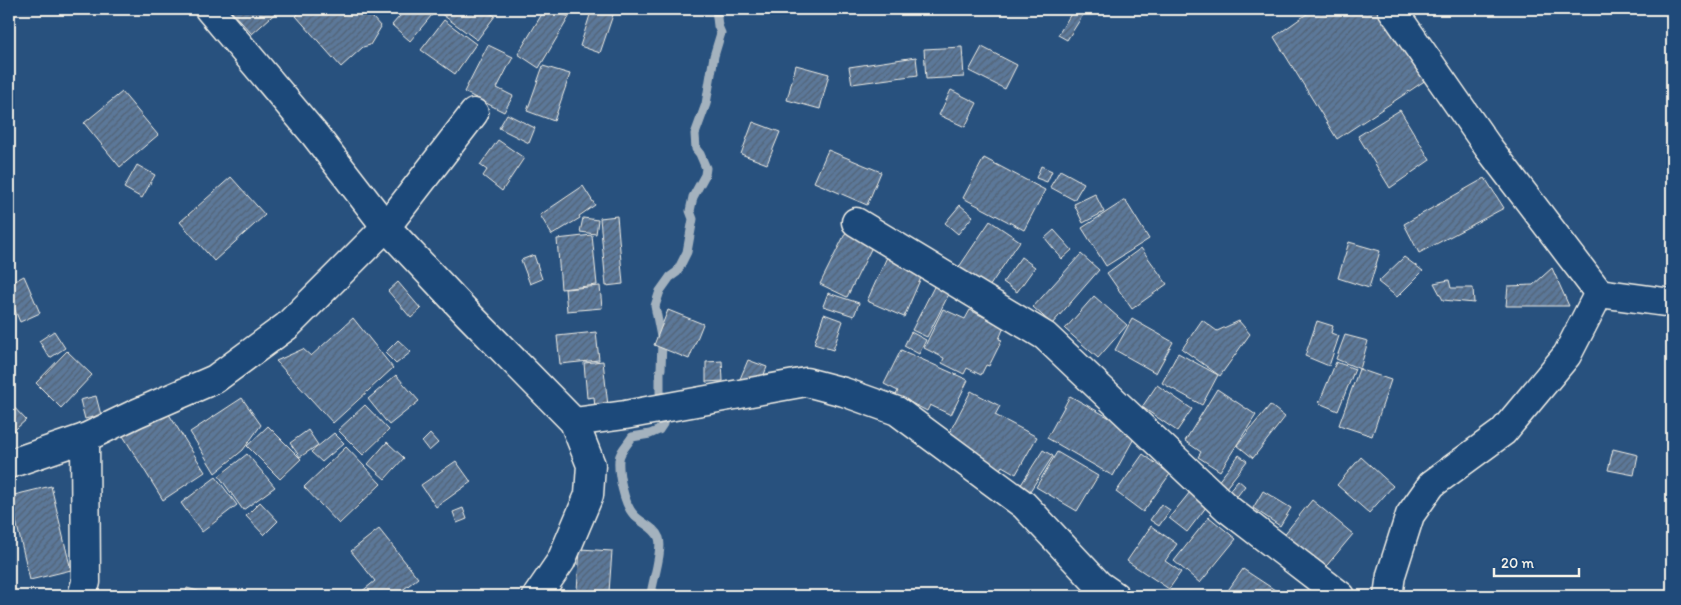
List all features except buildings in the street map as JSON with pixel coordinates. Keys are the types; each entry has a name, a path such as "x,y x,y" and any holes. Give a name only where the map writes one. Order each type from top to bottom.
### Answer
{"street":[{"path":"209,9 315,135 386,227 574,422 591,465 589,495 561,561 538,596"},
{"path":"1392,9 1488,147 1598,293 1672,303"},
{"path":"9,464 85,438 215,379 287,326 386,227 474,113"},
{"path":"856,222 1046,336 1228,509 1341,596"},
{"path":"1388,596 1391,575 1410,515 1415,507 1432,484 1503,432 1568,355 1598,293"},
{"path":"574,422 625,415 806,382 844,392 897,411 1024,506 1102,593"},
{"path":"82,596 86,582 85,438"}],"waterway":[{"path":"646,596 651,594 660,543 657,534 637,518 627,504 622,489 619,457 632,437 650,434 659,430 663,424 666,409 660,392 662,342 655,306 660,291 670,277 677,272 687,252 693,219 690,211 693,197 705,175 706,168 696,149 695,134 706,104 714,56 721,33 718,26 716,9"}]}
